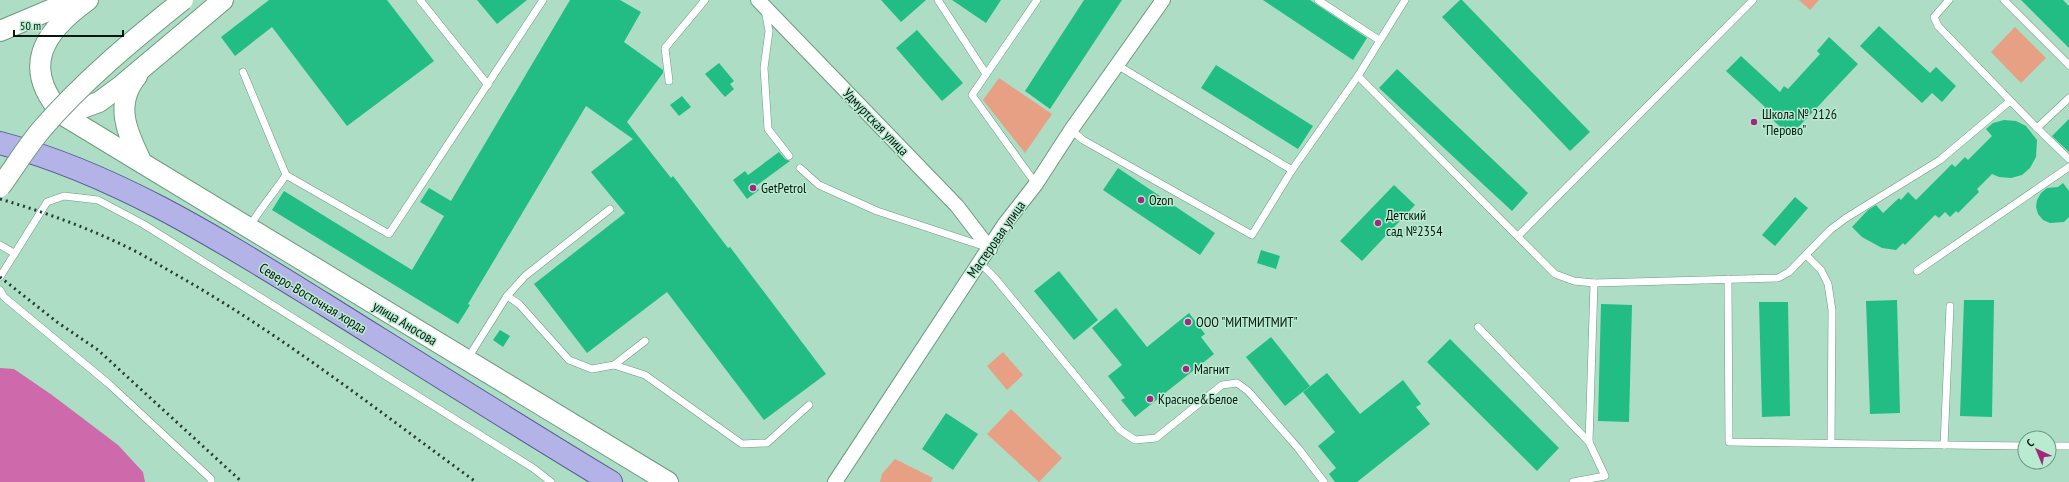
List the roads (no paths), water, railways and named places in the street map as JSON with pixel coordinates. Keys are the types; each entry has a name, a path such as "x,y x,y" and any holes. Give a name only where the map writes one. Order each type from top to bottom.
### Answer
{"main road":[{"name":"Северо-Восточная хорда","path":"0,143 74,168 134,194 185,221 293,285 612,482"}],"street":[{"path":"0,31 74,0"},
{"name":"улица Аносова","path":"88,0 60,22 43,47 40,65 42,83 51,102 63,115 668,482"},
{"path":"0,187 41,130 93,76 136,37 183,0"},
{"path":"63,115 99,102 122,85 223,0"},
{"name":"Мастеровая улица","path":"835,482 1004,225 1036,184 1071,130 1164,0"},
{"name":"Удмуртская улица","path":"761,3 957,206 990,248"},
{"path":"142,164 129,136 125,123 125,102 127,92 133,82 153,58"}],"lane":[{"path":"420,0 488,85"},
{"path":"244,72 286,175 389,234 543,0"},
{"path":"669,81 665,48 705,0"},
{"path":"938,0 986,74"},
{"path":"1036,0 972,95 1036,184"},
{"path":"1318,0 1379,40"},
{"path":"1071,130 1083,140 1252,235 1292,170 1358,76 1405,0"},
{"path":"1518,236 1753,0"},
{"path":"1949,0 1938,11 1934,17 1935,21 2010,101 2069,159"},
{"path":"2004,0 2069,65"},
{"path":"761,3 769,31 764,68 768,129 789,156"},
{"path":"1117,65 1292,170"},
{"path":"1358,76 1555,274 1574,280 1594,283 1778,278 1789,272 1830,230 1846,218 1940,160 2010,101"},
{"path":"2037,128 2069,98"},
{"path":"1917,271 2069,167"},
{"path":"800,168 819,185 877,211 990,248"},
{"path":"249,228 261,207 272,195 286,175"},
{"path":"0,277 47,202 64,196 98,200 143,224 369,364 527,464 551,482"},
{"path":"467,360 507,296 525,276 610,209"},
{"path":"0,245 14,253"},
{"path":"1806,255 1821,270 1828,284 1832,310 1831,443"},
{"path":"979,262 995,278 1120,430 1136,440 1156,438 1222,385 1237,383 1248,391 1298,448 1324,482"},
{"path":"1728,279 1729,442 2017,446"},
{"path":"1589,442 1594,283"},
{"path":"0,290 4,297 109,384 211,479 211,482"},
{"path":"507,296 519,304 569,360 592,369 614,365 645,341"},
{"path":"1944,445 1950,306"},
{"path":"1478,327 1589,442 1605,476 1573,482"},
{"path":"614,365 645,375 742,444 767,443 809,405"},
{"path":"2057,446 2069,446"}],"railway":[{"path":"0,199 65,220 112,240 133,250 214,297 291,347 476,482"},
{"path":"0,277 57,322 98,350 242,482"}],"place":[{"name":"Школа № 2126 \"Перово\"","path":"1754,122"},
{"name":"GetPetrol","path":"753,188"},
{"name":"Ozon","path":"1141,200"},
{"name":"Детский сад №2354","path":"1378,223"},
{"name":"ООО \"МИТМИТМИТ\"","path":"1188,322"},
{"name":"Магнит","path":"1186,369"},
{"name":"Красное&Белое","path":"1150,399"}]}
